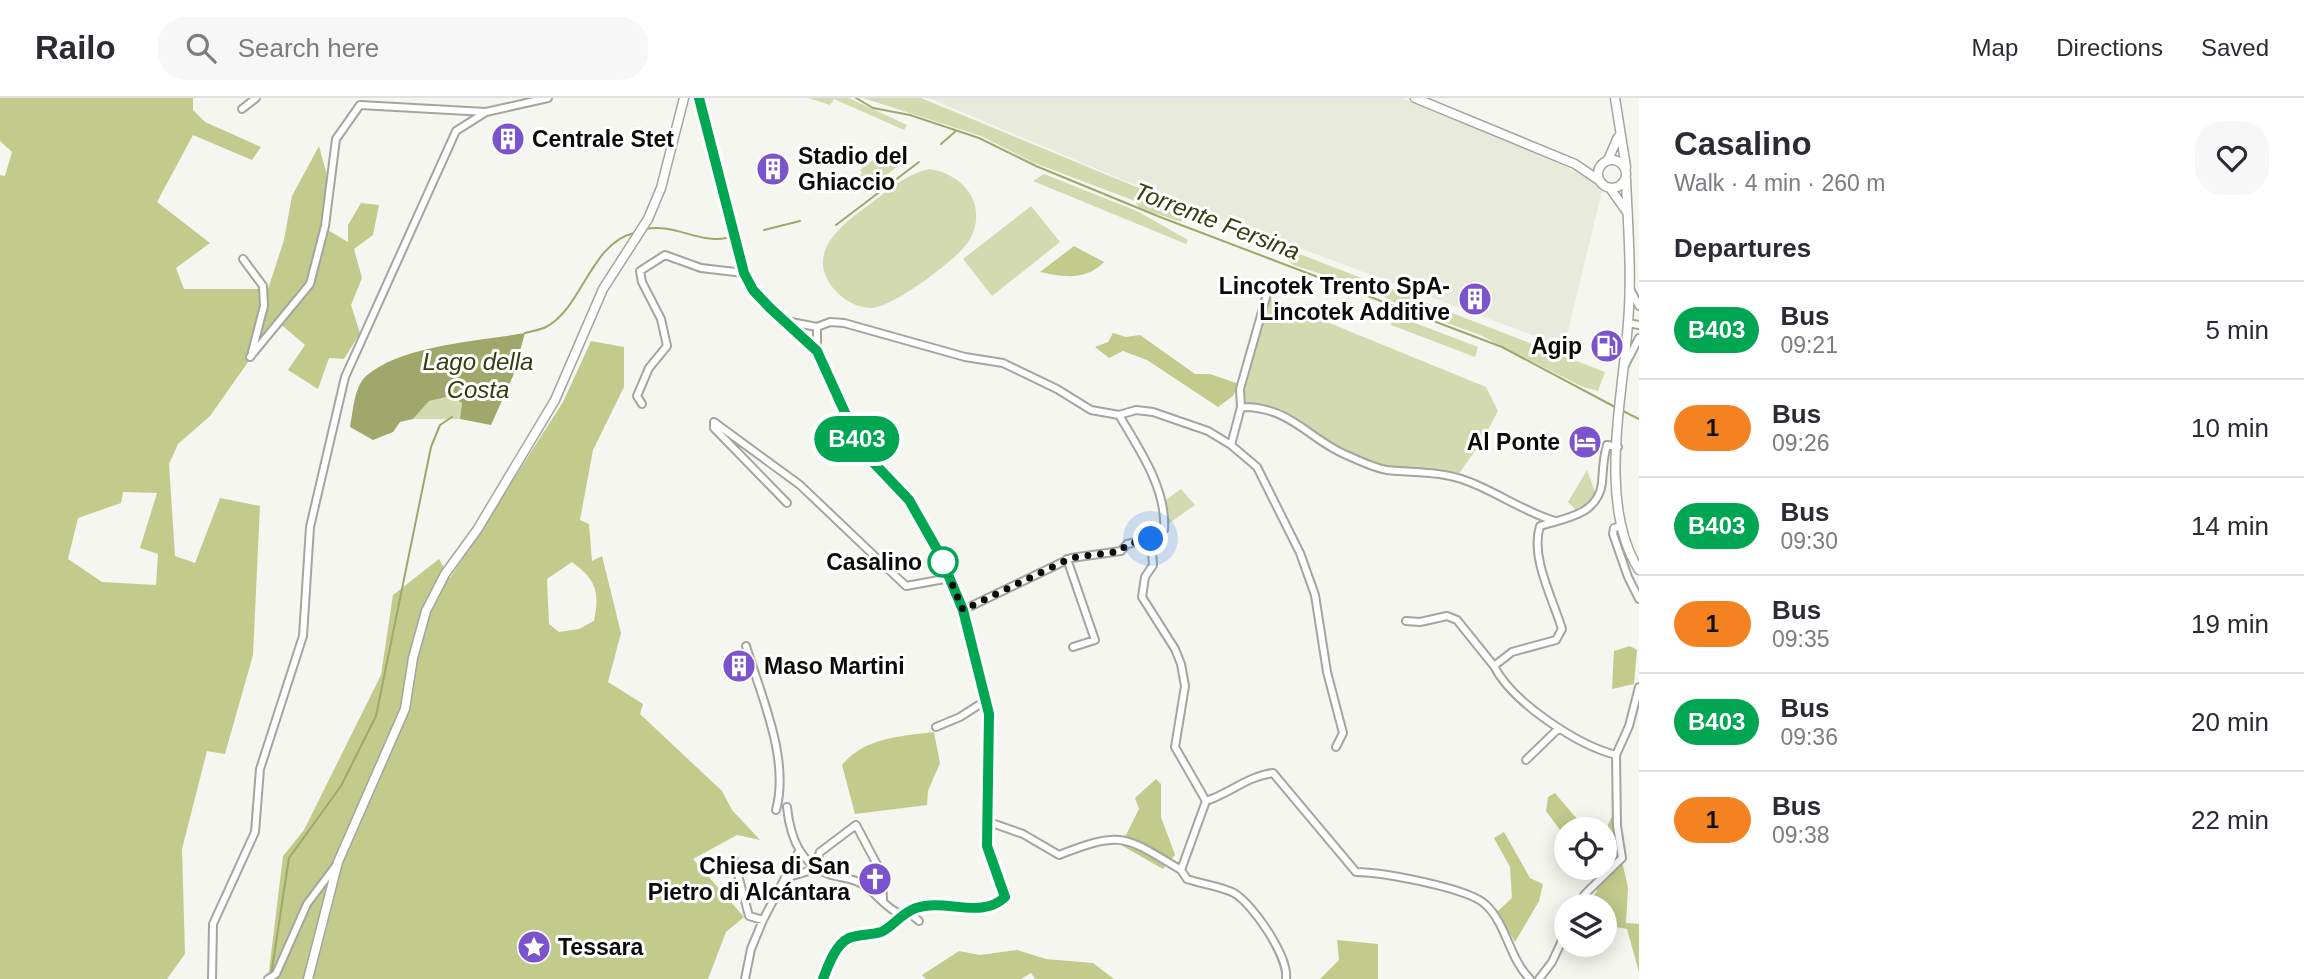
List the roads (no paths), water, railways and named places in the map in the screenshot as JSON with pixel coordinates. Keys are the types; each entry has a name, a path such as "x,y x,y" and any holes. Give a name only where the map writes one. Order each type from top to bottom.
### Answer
{"main road":[{"path":"309,979 338,862 405,709 413,658 426,611 445,574 477,530 555,400 603,289 648,219 661,188 682,98"},
{"path":"1415,98 1575,164 1610,188 1628,212"},
{"path":"1615,98 1626,174 1630,289 1618,444 1617,498 1621,526 1639,570"},
{"path":"701,99 714,166 744,273 753,290 817,351 857,439 872,461 909,500 950,578 963,610 989,714 989,858 1005,897 997,905 978,909 942,903 904,913 884,931 848,939 837,950 823,979"},
{"path":"1600,181 1599,169 1618,145 1619,131"},
{"path":"1575,164 1617,160 1626,174"},
{"path":"1610,188 1621,185 1626,174"}],"street":[{"path":"242,109 256,98"},
{"path":"243,259 263,286 264,306 250,357 310,284 325,226 336,139 360,101 486,112 548,98"},
{"path":"212,979 213,924 255,832 260,769 303,636 310,527 345,377 456,131 486,112"},
{"path":"642,404 637,396 641,382 667,346 661,319 642,282 640,271 665,255 701,268 744,273"},
{"path":"1630,289 1639,306"},
{"path":"1231,444 1241,407 1240,389 1267,293"},
{"path":"786,321 814,326 830,322 844,323 965,357 1003,363 1057,389 1091,410 1119,415 1136,410 1153,412 1208,431 1231,444 1257,467 1304,563 1315,595 1329,681 1343,733 1336,747"},
{"path":"1628,323 1639,325"},
{"path":"805,337 814,326"},
{"path":"814,326 817,351"},
{"path":"1624,366 1639,338"},
{"path":"1241,407 1261,407 1282,413 1348,456 1384,470 1432,472 1467,481 1540,517 1555,521"},
{"path":"963,610 1067,559 1121,551 1127,544 1151,539 1164,530 1165,520 1151,470 1119,415"},
{"path":"788,503 714,428 714,422 800,485 906,586 950,578"},
{"path":"1494,666 1512,652 1556,640 1562,629 1536,537 1540,526 1585,512 1596,500 1602,486 1602,461 1607,445 1618,444"},
{"path":"1621,526 1614,528 1613,534 1625,570 1639,598"},
{"path":"1151,539 1153,565 1145,577 1142,597 1175,649 1181,664 1185,686 1175,747 1206,800 1181,870"},
{"path":"1067,559 1095,640 1073,647"},
{"path":"1406,621 1420,622 1447,616 1457,620 1512,693 1591,749 1616,755"},
{"path":"746,646 778,764 782,788 776,810"},
{"path":"1585,894 1622,858 1617,825 1616,755 1629,726 1639,687"},
{"path":"936,727 960,717 985,701"},
{"path":"1526,760 1559,727"},
{"path":"1206,800 1227,794 1256,775 1273,773 1356,872 1378,872 1463,893 1486,904 1504,932 1515,961 1530,979"},
{"path":"787,807 792,839 799,851 817,867 855,880 883,900"},
{"path":"989,822 1023,834 1059,855 1106,839 1123,838 1181,870 1187,879 1232,892 1246,902 1276,946 1288,969 1286,979"},
{"path":"817,867 820,852 856,825 882,874 883,900 886,906 919,921"},
{"path":"745,979 751,949 762,920 799,851"},
{"path":"734,860 746,909 751,918 762,920"},
{"path":"271,977 307,904 338,862"},
{"path":"785,879 817,867"},
{"path":"1539,979 1554,957"}],"water":[{"name":"Lago della Costa","path":"525,333 513,376 491,425 460,419 462,403 451,396 429,401 413,419 400,422 393,432 373,440 350,427 359,386 366,376 381,366 420,351"}],"waterway":[{"name":"Torrente Fersina","path":"856,98 873,108 910,115 979,138 1036,166 1160,217 1502,347 1615,407"},
{"path":"941,144 956,131"},
{"path":"836,225 919,162"},
{"path":"764,230 800,221"},
{"path":"646,229 666,229 707,238 726,238"},
{"path":"525,333 546,327 559,318 607,250 619,239 634,233"},
{"name":"Torrente Fersina","path":"1623,411 1639,419"},
{"path":"271,975 289,858 341,786 376,716 431,447 440,425 452,417"}],"place":[{"name":"Centrale Stet","path":"508,139"},
{"name":"Stadio del Ghiaccio","path":"773,169"},
{"name":"Lincotek Trento SpA- Lincotek Additive","path":"1475,299"},
{"name":"Agip","path":"1607,346"},
{"name":"Al Ponte","path":"1585,442"},
{"name":"Casalino","path":"943,562"},
{"name":"Maso Martini","path":"739,666"},
{"name":"Chiesa di San Pietro di Alcántara","path":"875,879"},
{"name":"Tessara","path":"534,947"}]}
